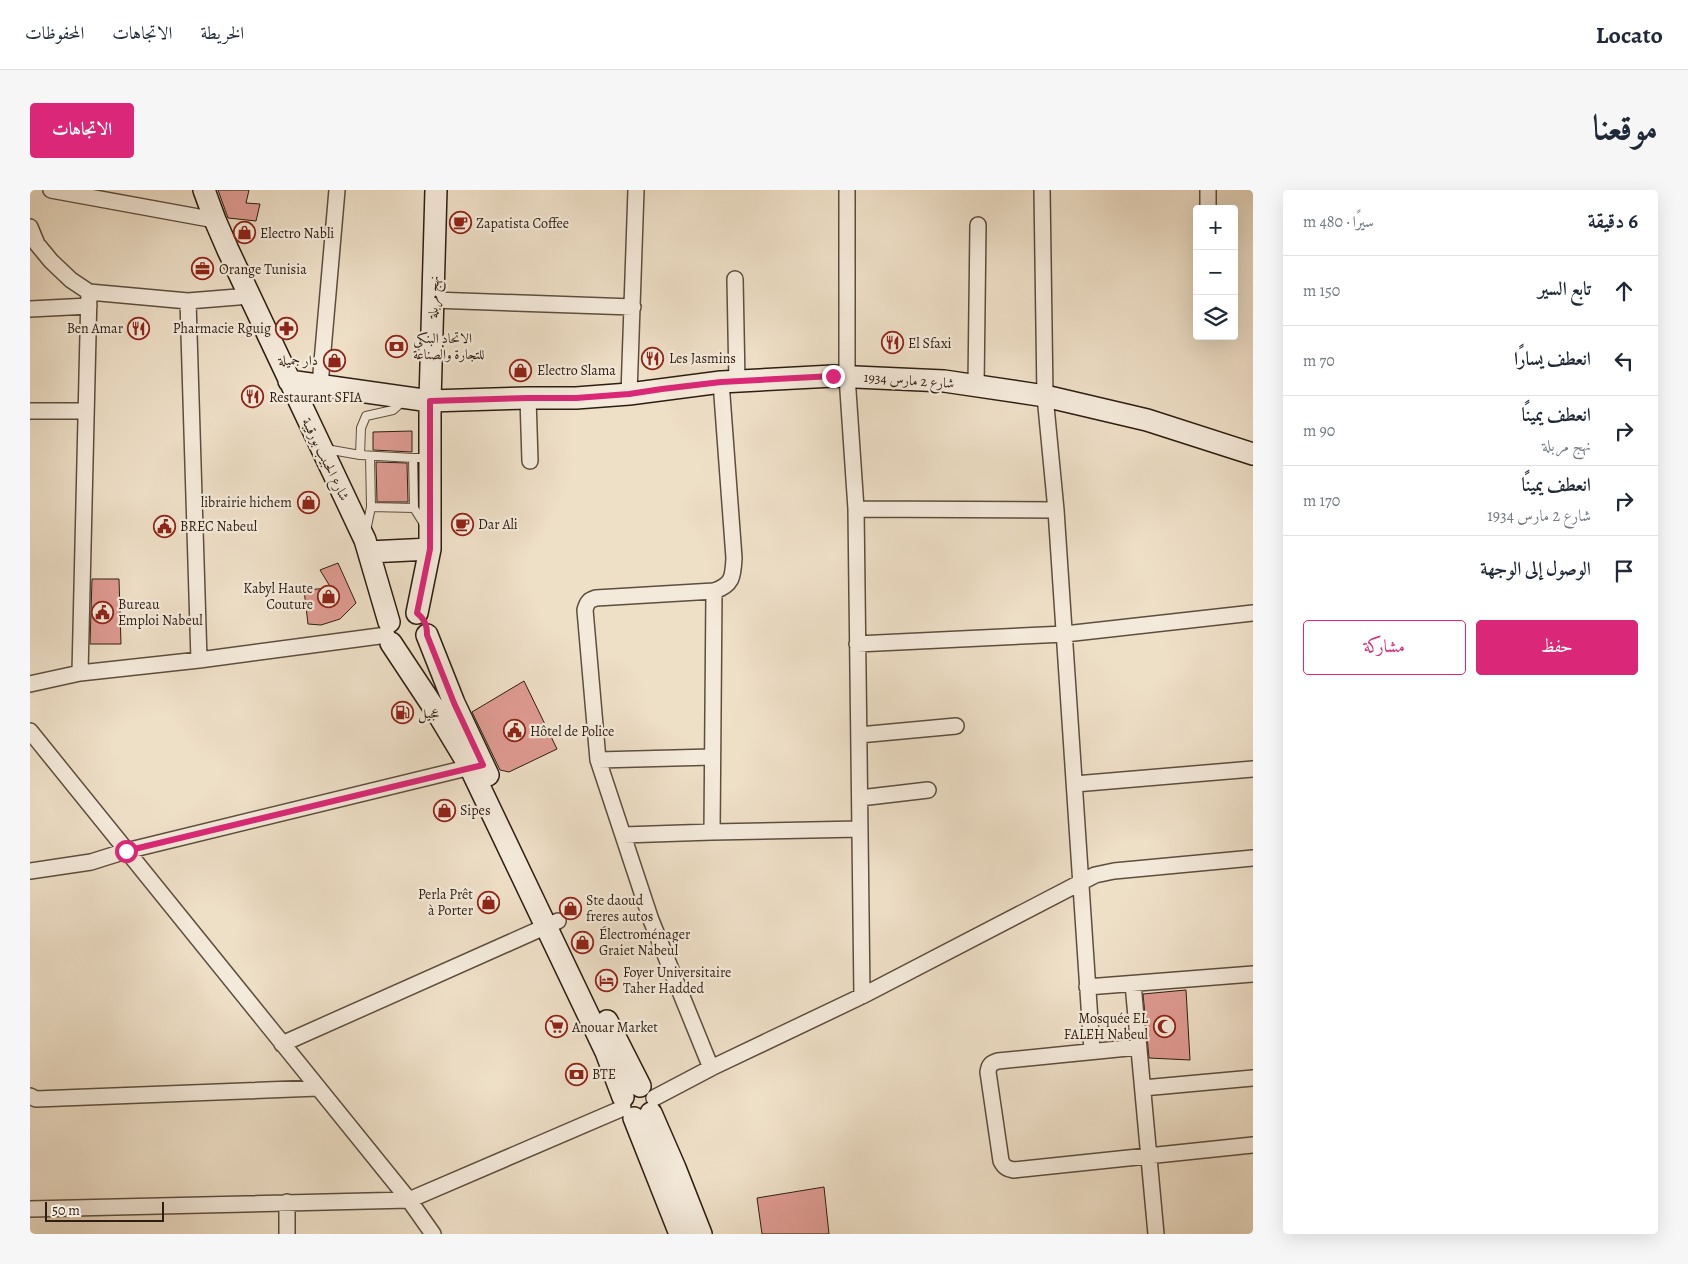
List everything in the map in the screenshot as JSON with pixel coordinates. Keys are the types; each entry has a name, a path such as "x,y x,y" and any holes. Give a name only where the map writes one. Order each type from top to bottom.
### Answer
{"main road":[{"name":"شارع الحبيب بورقيبة","path":"204,190 215,220 367,546 389,633 440,717 476,766"},
{"name":"نهج مربلة","path":"417,613 430,540 421,458 430,401 436,190"},
{"name":"شارع 2 مارس 1934","path":"289,381 430,401 576,398 629,394 729,382 848,376 944,381 1045,396 1147,420 1253,454"},
{"path":"367,546 430,540"},
{"path":"427,635 419,648 412,651 404,651 397,648 389,633 399,612 409,611 417,613 424,619 427,635 476,766 552,924 606,1052 675,1168 700,1234"},
{"path":"638,1103 680,1234"}],"street":[{"path":"51,190 215,220"},
{"path":"320,385 337,190"},
{"path":"629,394 636,190"},
{"path":"847,190 848,376 856,509 862,996"},
{"path":"1042,190 1045,396 1065,634 1092,1051"},
{"path":"1208,190 1208,205"},
{"path":"976,386 978,225"},
{"path":"30,227 37,244 51,262 89,299 80,673"},
{"path":"711,1068 651,920 598,760 585,610 587,602 596,598 714,591 724,588 729,584 733,574 734,558 729,382 735,279"},
{"path":"30,309 89,299 188,301 250,296"},
{"path":"433,300 633,307"},
{"path":"188,301 200,660"},
{"path":"528,398 530,461"},
{"path":"30,411 86,411"},
{"path":"856,509 1056,510"},
{"path":"712,832 714,591"},
{"path":"858,644 1065,634 1253,613"},
{"path":"30,684 80,673 200,660 389,633"},
{"path":"859,735 956,726"},
{"path":"30,731 409,1200 433,1234"},
{"path":"598,760 712,757"},
{"path":"30,871 91,862 126,851 476,766"},
{"path":"1075,784 1253,769"},
{"path":"860,798 928,790"},
{"path":"623,835 860,829"},
{"path":"30,1208 409,1200 638,1103 862,996 1081,881 1114,871 1253,858"},
{"path":"282,1044 552,924"},
{"path":"1087,987 1253,974"},
{"path":"1133,984 1156,1234"},
{"path":"1138,1047 998,1060 992,1063 988,1072 1001,1161 1007,1169 1014,1170 1253,1145"},
{"path":"1143,1088 1253,1078"},
{"path":"30,1096 36,1099 318,1088"},
{"path":"287,1202 287,1234"}],"lane":[{"path":"360,455 361,428 366,416 393,410 407,397"},
{"path":"321,448 360,455 421,458 414,508 430,540"},
{"path":"367,546 371,507 370,456"},
{"path":"371,507 414,508"}],"building":[{"path":"218,190 249,190 246,203 260,204 256,221 228,218"},
{"path":"412,431 412,452 373,450 373,432"},
{"path":"376,462 407,463 408,502 377,502"},
{"name":"Kabyl Haute Couture","path":"338,563 356,603 340,619 321,625 308,624 304,590 331,588 320,570"},
{"name":"Bureau Emploi Nabeul","path":"92,579 119,579 121,644 90,644"},
{"name":"Hôtel de Police","path":"524,681 557,749 509,772 500,770 472,712"},
{"name":"Mosquée EL FALEH Nabeul","path":"1186,990 1190,1060 1149,1058 1143,994"},
{"path":"824,1187 829,1234 762,1234 757,1198"}],"place":[{"name":"Zapatista Coffee","path":"460,223"},
{"name":"Electro Nabli","path":"244,233"},
{"name":"Orange Tunisia","path":"203,269"},
{"name":"Ben Amar","path":"139,328"},
{"name":"Pharmacie Rguig","path":"287,328"},
{"name":"El Sfaxi","path":"892,343"},
{"name":"الاتحاد البنكي للتجارة والصناعة","path":"397,346"},
{"name":"Les Jasmins","path":"653,358"},
{"name":"دار جميلة","path":"334,360"},
{"name":"Electro Slama","path":"521,370"},
{"name":"Restaurant SFIA","path":"253,397"},
{"name":"librairie hichem","path":"308,502"},
{"name":"Dar Ali","path":"462,524"},
{"name":"BREC Nabeul","path":"164,526"},
{"name":"Kabyl Haute Couture","path":"329,596"},
{"name":"Bureau Emploi Nabeul","path":"102,612"},
{"name":"عجيل","path":"402,713"},
{"name":"Hôtel de Police","path":"514,731"},
{"name":"Sipes","path":"444,810"},
{"name":"Perla Prêt à Porter","path":"489,902"},
{"name":"Ste daoud freres autos","path":"570,908"},
{"name":"Électroménager Graiet Nabeul","path":"583,942"},
{"name":"Foyer Universitaire Taher Hadded","path":"607,980"},
{"name":"Mosquée EL FALEH Nabeul","path":"1164,1026"},
{"name":"Anouar Market","path":"556,1027"},
{"name":"BTE","path":"576,1074"}],"route":[{"path":"126,851 483,765 454,703 427,635 424,619 417,613 430,549 430,401 576,398 629,394 721,382 833,376"}]}
